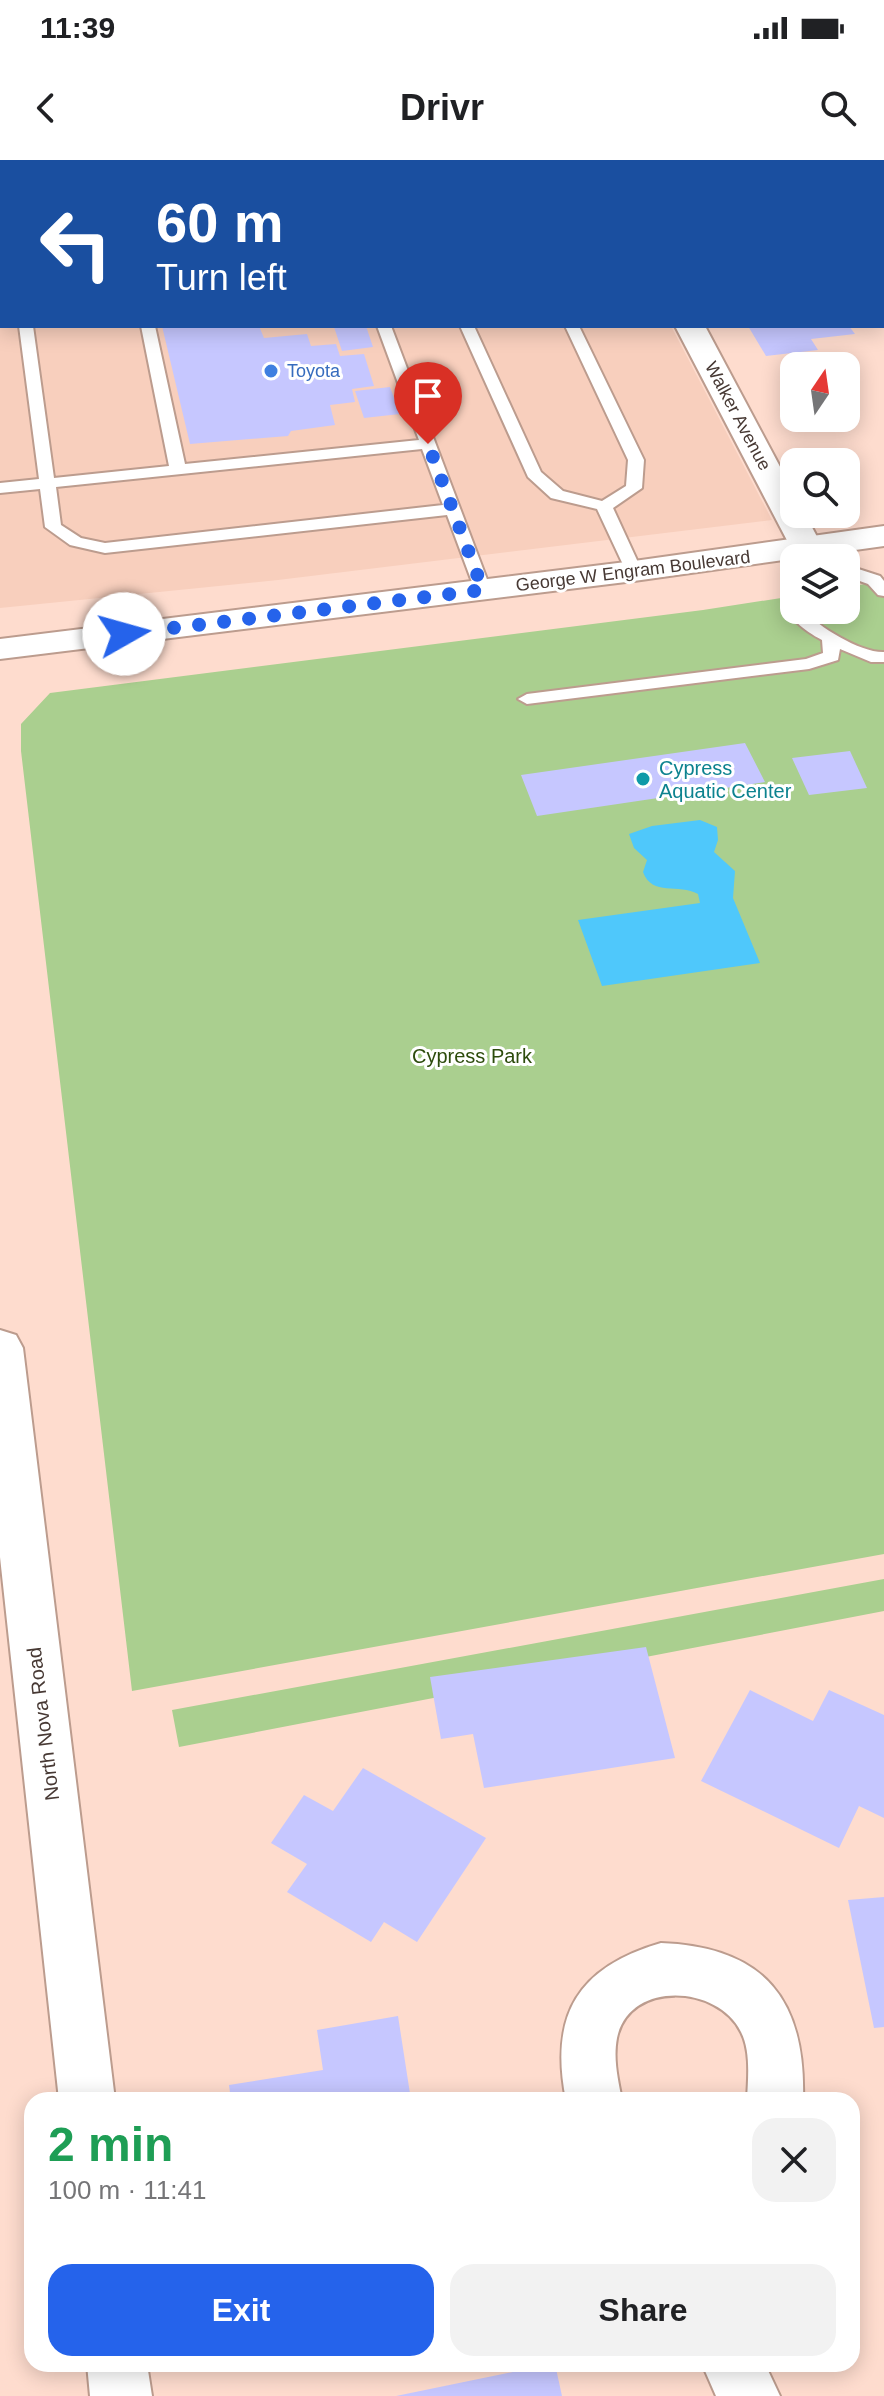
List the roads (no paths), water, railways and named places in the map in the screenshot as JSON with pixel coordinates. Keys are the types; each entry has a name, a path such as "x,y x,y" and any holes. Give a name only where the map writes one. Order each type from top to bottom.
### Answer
{"main road":[{"name":"Walker Avenue","path":"691,328 806,544"},
{"name":"George W Engram Boulevard","path":"850,544 884,536"},
{"name":"George W Engram Boulevard","path":"0,649 634,571 780,556"},
{"name":"North Nova Road","path":"0,1348 8,1493 86,2092"},
{"path":"593,2092 588,2067 590,2035 599,2007 620,1985 641,1974 667,1967 706,1974 735,1988 759,2009 769,2029 774,2054 775,2092"},
{"path":"118,2372 121,2396"},
{"path":"736,2372 749,2396"},
{"path":"762,2396 764,2372"}],"lane":[{"path":"26,328 53,527 76,542 105,548 453,509"},
{"path":"148,328 178,470"},
{"path":"385,328 483,590"},
{"path":"468,328 534,474 557,495 604,506 634,488 636,460 573,328"},
{"path":"0,488 428,444"},
{"path":"604,506 634,571"},
{"path":"860,575 874,580 884,591"},
{"path":"809,624 830,639 882,662 884,638"},
{"path":"527,699 809,664 832,656 830,639"}],"water":[{"path":"700,820 717,827 718,840 714,852 735,871 733,898 760,963 602,986 578,920 700,903 698,894 659,887 647,880 643,872 647,860 634,848 629,834 652,826"}],"place":[{"name":"Toyota","path":"271,371"},
{"name":"Cypress Aquatic Center","path":"643,779"}],"park label":[{"name":"Cypress Park","path":"472,1056"}]}
